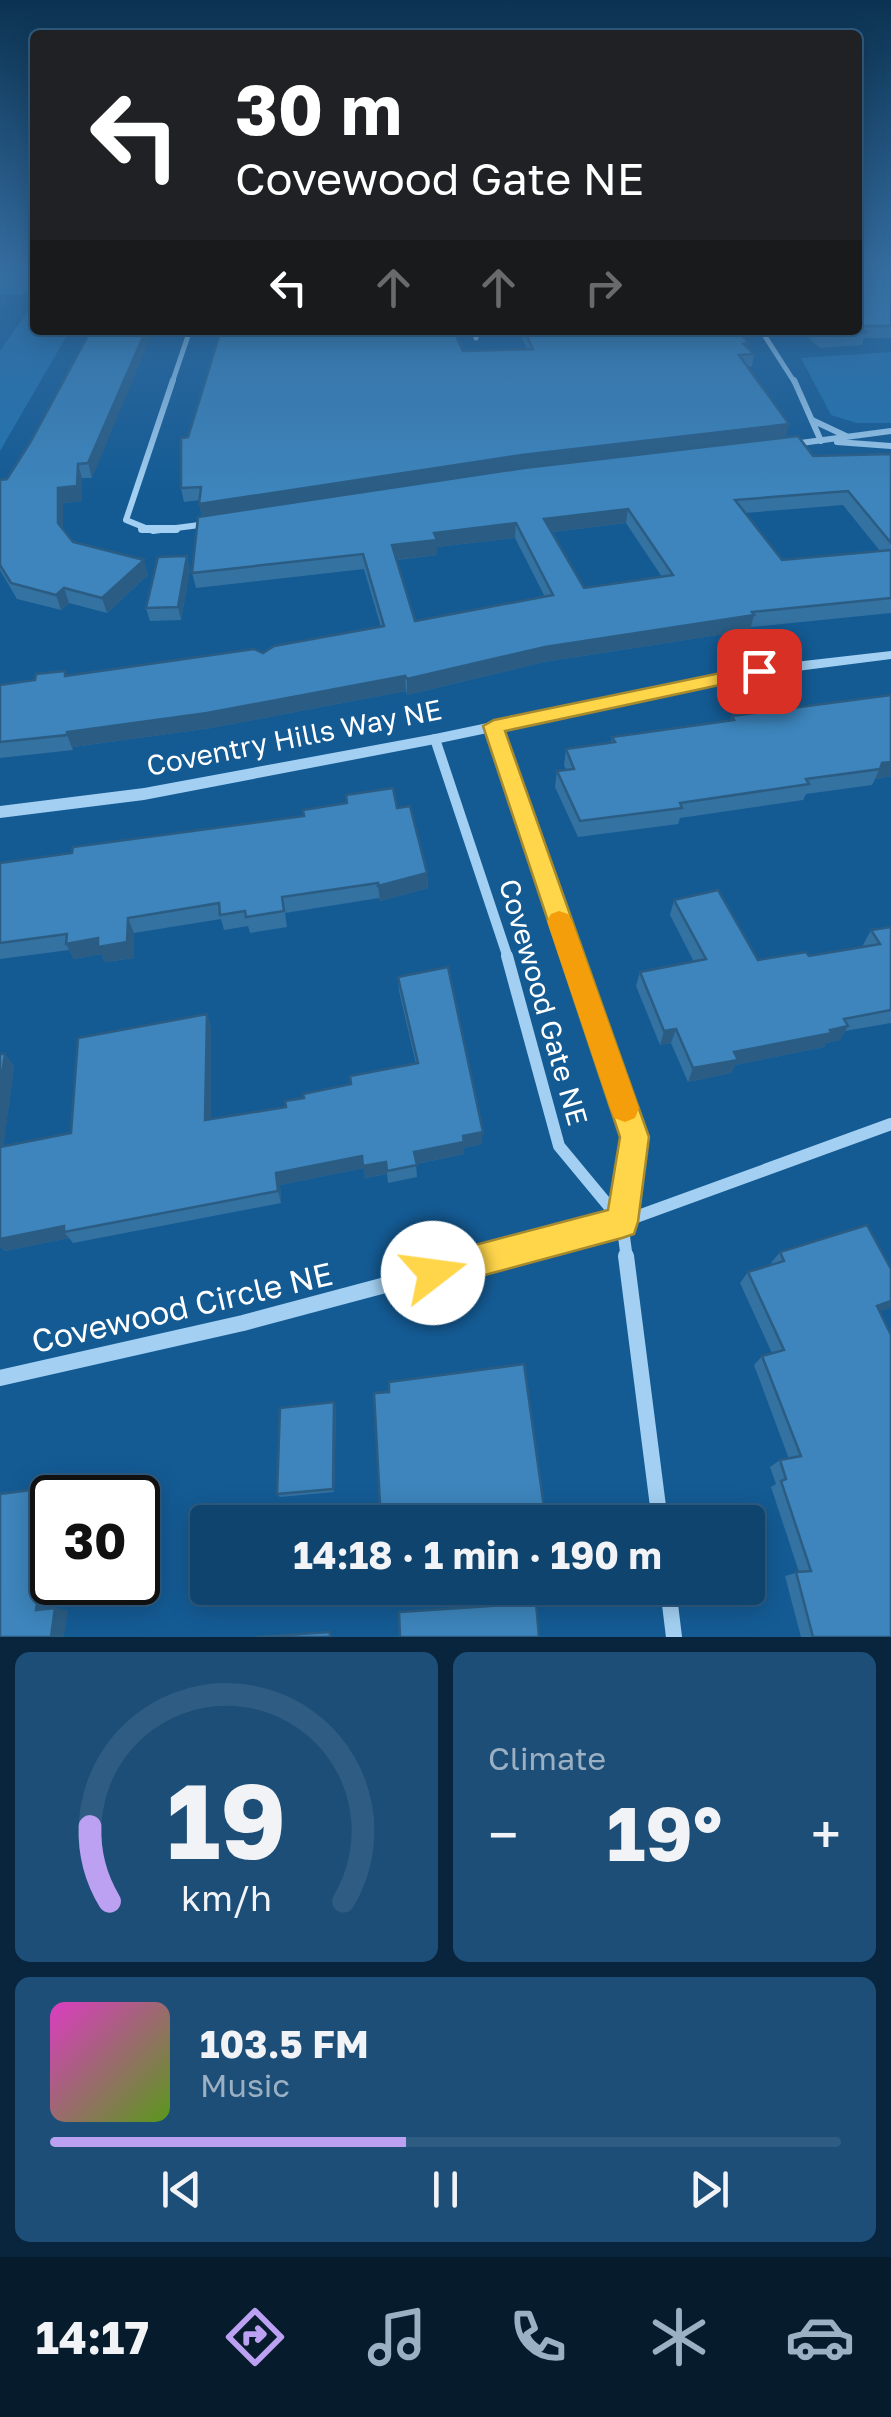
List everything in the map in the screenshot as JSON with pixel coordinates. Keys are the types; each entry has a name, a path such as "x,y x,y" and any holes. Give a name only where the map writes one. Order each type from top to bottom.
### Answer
{"street":[{"path":"186,340 126,520 134,528 152,532 210,523"},
{"path":"768,340 788,368 820,441"},
{"path":"812,420 847,436"},
{"path":"783,445 891,431"},
{"path":"820,441 891,446"},
{"name":"Coventry Hills Way NE","path":"0,812 144,794 436,739 759,671 891,656"},
{"name":"Covewood Gate NE","path":"494,726 634,1137 622,1222"},
{"name":"Covewood Gate NE","path":"436,739 502,937 559,1146 622,1222"},
{"name":"Covewood Circle NE","path":"0,1378 243,1323 622,1222 891,1124"},
{"path":"622,1222 658,1505"},
{"path":"670,1605 674,1637"}],"shaded area":[{"path":"7,340 64,340 0,451 0,351"},
{"path":"891,352 891,423 857,423 831,415 801,358"}],"building":[{"path":"85,340 141,340 88,463 78,464 77,486 58,488 58,523 73,542 144,560 102,598 64,588 56,595 11,583 0,565 0,480 7,479"},
{"path":"218,340 458,340 463,351 533,349 529,340 746,340 749,344 744,344 754,354 739,355 789,424 522,455 199,504 201,487 181,488 181,438 188,437"},
{"path":"798,436 813,456 891,454 891,543 848,491 735,500 782,560 891,550 891,598 752,612 754,615 545,647 407,679 405,676 67,735 0,742 0,685 35,680 36,674 65,671 65,676 254,649 263,653 274,646 384,626 363,554 192,573 198,517 524,468","holes":["628,509 673,575 584,588 544,519","516,523 553,595 415,621 392,545 437,540 434,533"]},
{"path":"187,556 178,607 146,608 158,557"},
{"path":"891,695 891,762 882,763 880,769 680,803 682,808 580,821 557,771 574,769 566,749 615,742 612,737"},
{"path":"393,788 397,808 410,806 427,873 378,886 282,897 284,911 246,917 245,911 220,915 219,903 128,918 127,942 98,947 98,938 66,944 67,934 0,943 0,863 72,853 73,847 304,816 303,810 347,803 346,795"},
{"path":"718,890 758,960 880,944 871,930 891,927 891,1010 844,1019 848,1026 830,1030 832,1033 734,1052 738,1060 693,1068 676,1029 664,1031 640,972 706,959 674,900"},
{"path":"448,967 483,1132 463,1136 464,1142 414,1152 417,1165 387,1171 386,1162 363,1166 362,1156 276,1173 278,1191 64,1232 64,1226 0,1239 0,1147 71,1133 78,1038 207,1014 205,1120 286,1107 285,1101 304,1098 303,1094 351,1084 350,1076 418,1063 398,977"},
{"path":"0,1054 5,1054 0,1087"},
{"path":"867,1225 891,1269 891,1301 877,1306 891,1335 891,1637 813,1637 796,1572 811,1571 781,1481 786,1479 780,1460 801,1456 762,1356 784,1350 748,1272 784,1261 780,1252"},
{"path":"524,1364 544,1505 380,1505 374,1393 389,1392 389,1382"},
{"path":"334,1402 333,1489 277,1494 280,1408"},
{"path":"30,1490 30,1605 37,1605 36,1610 55,1608 51,1637 0,1637 0,1494"},
{"path":"536,1605 539,1637 400,1637 399,1612"},
{"path":"330,1632 330,1637 256,1637"}],"slow traffic":[{"path":"559,921 625,1108"}],"route":[{"path":"433,1273 622,1222 634,1137 494,726 759,671"}]}
